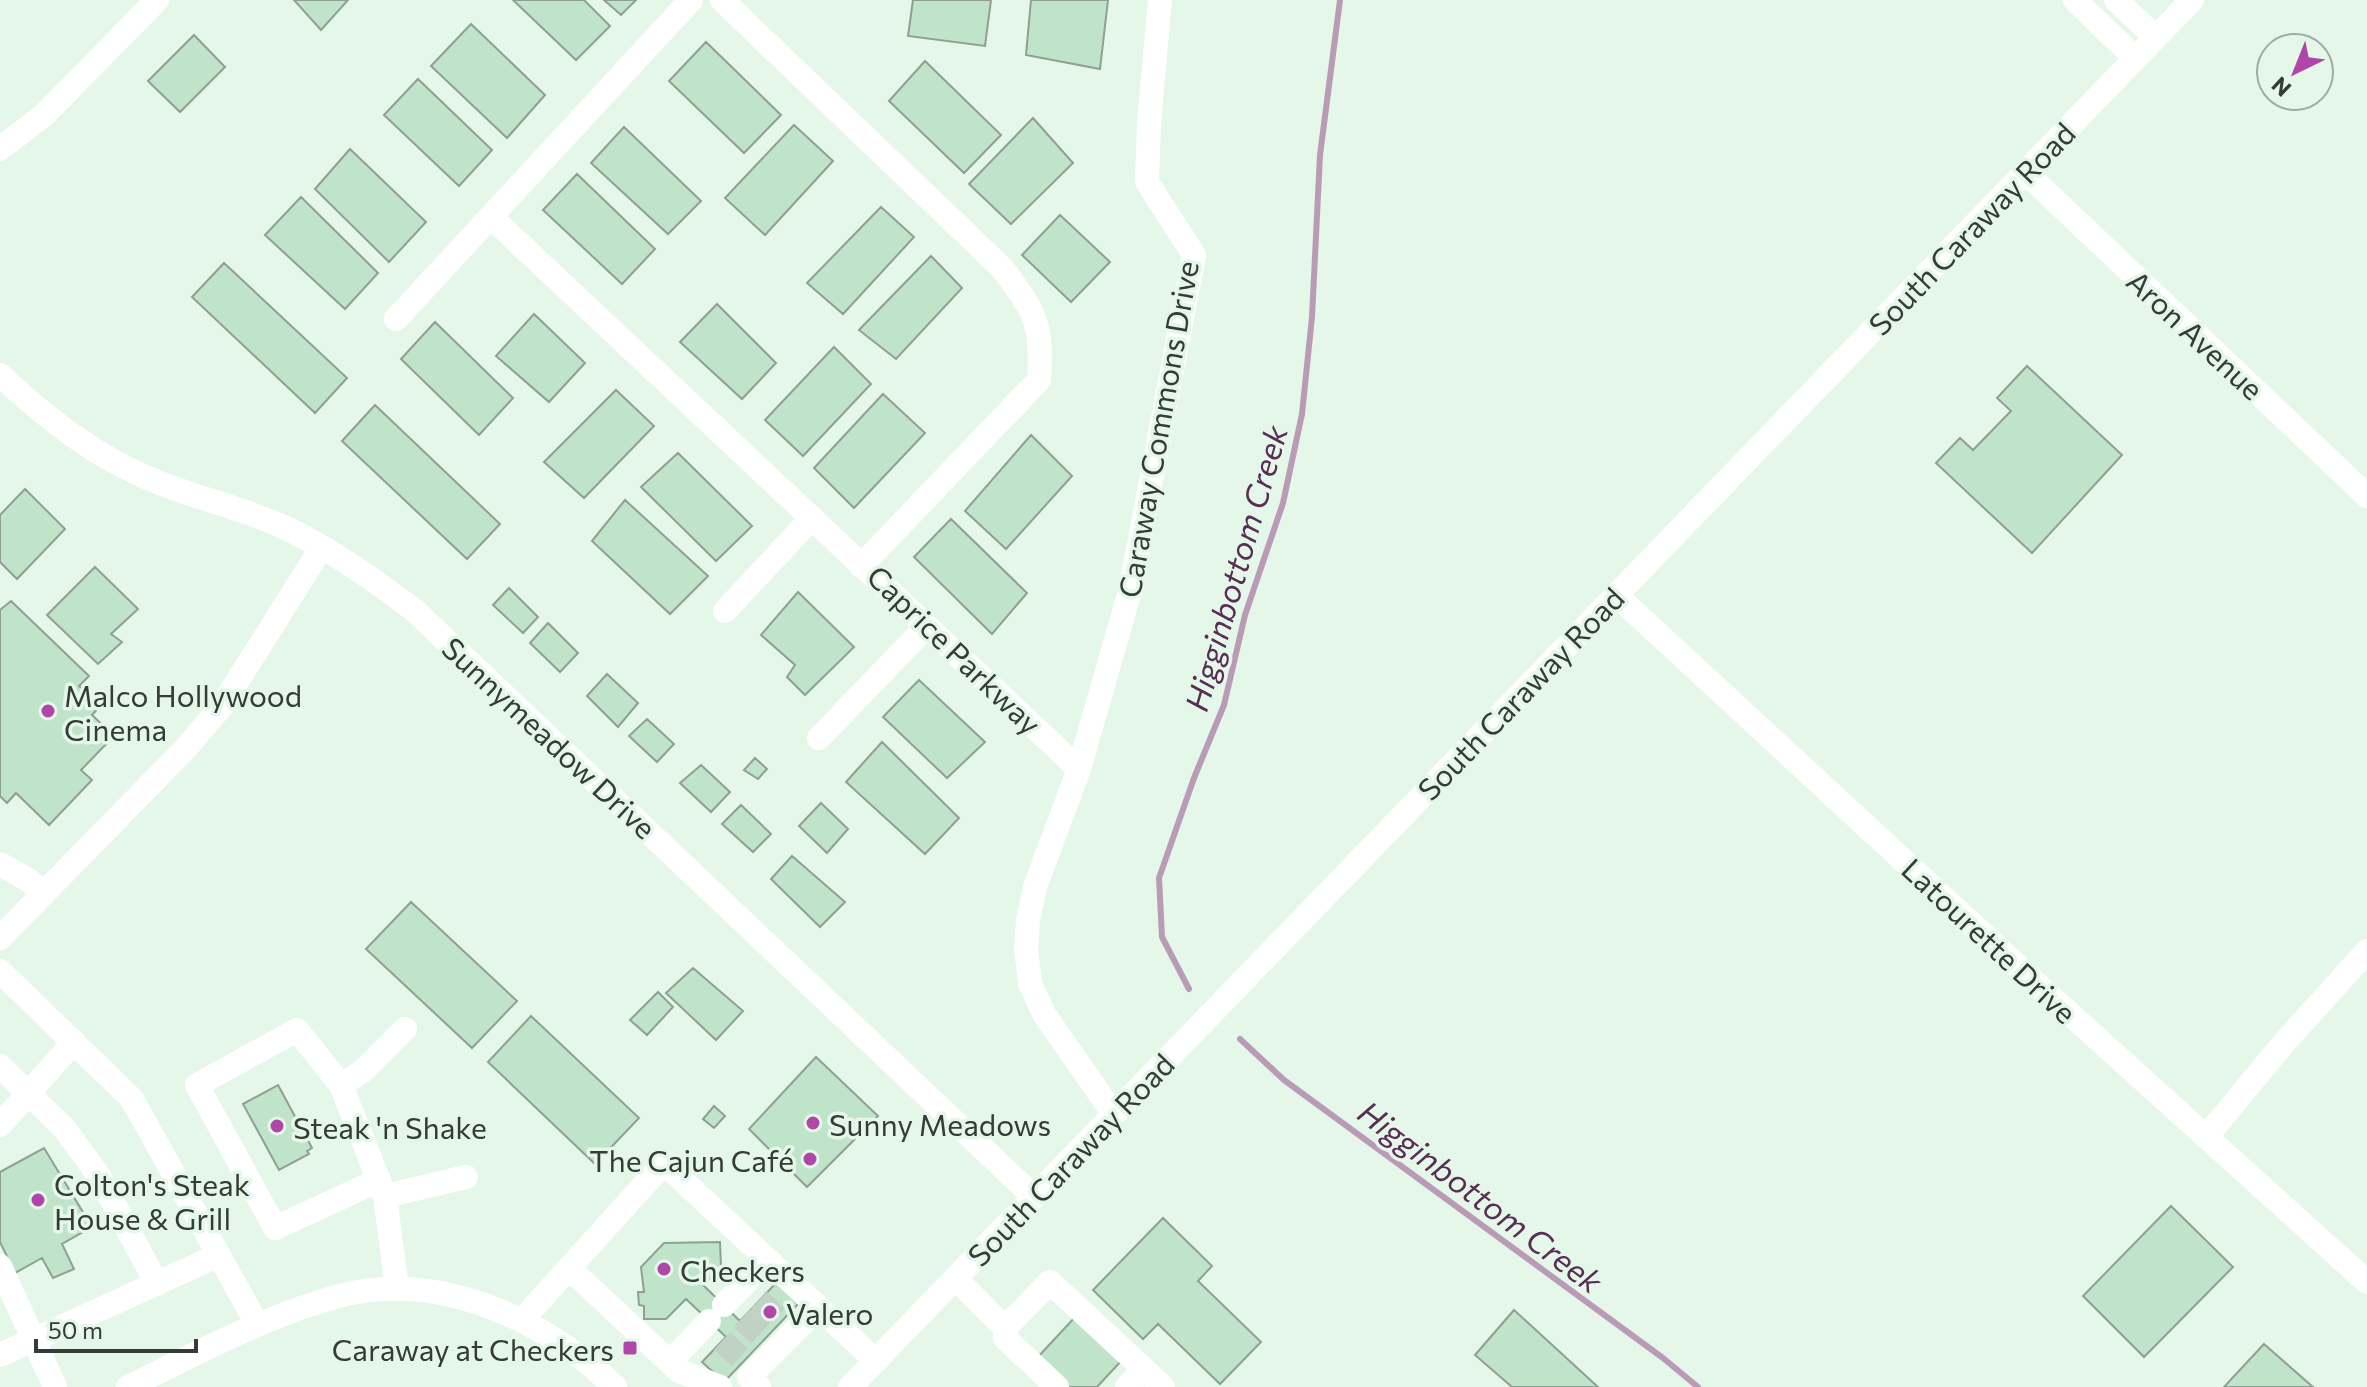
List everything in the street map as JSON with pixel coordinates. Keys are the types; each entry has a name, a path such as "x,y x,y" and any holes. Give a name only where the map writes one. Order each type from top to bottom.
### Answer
{"street":[{"path":"0,149 44,115 157,0"},
{"path":"396,319 691,0"},
{"name":"Caprice Parkway","path":"722,0 1003,269 1032,308 1041,348 1039,380 861,566 1079,769"},
{"name":"Caraway Commons Drive","path":"1079,769 1130,591 1194,255 1147,182 1160,0"},
{"path":"2075,0 2135,58"},
{"path":"2116,0 2155,37"},
{"name":"South Caraway Road","path":"850,1387 2192,0"},
{"name":"Aron Avenue","path":"2025,172 2367,496"},
{"path":"491,217 861,566"},
{"name":"Sunnymeadow Drive","path":"0,375 58,426 125,468 285,528 322,547 414,610 1033,1196"},
{"path":"725,611 811,519"},
{"path":"0,938 186,748 221,707 322,547"},
{"name":"Latourette Drive","path":"1616,595 2037,985 2367,1282"},
{"path":"819,738 926,627"},
{"path":"1079,769 1035,887 1028,921 1026,968 1044,1014 1113,1113"},
{"path":"0,864 30,881 43,894"},
{"path":"2207,1136 2283,1044 2367,951"},
{"path":"0,971 132,1099 143,1114 257,1324"},
{"path":"341,1085 363,1071 405,1029"},
{"path":"397,1288 382,1188 341,1085 297,1030 197,1085 275,1228 382,1188 466,1177"},
{"path":"0,1125 74,1042"},
{"path":"0,1066 64,1128 99,1176 157,1284"},
{"path":"523,1319 664,1163 876,1361"},
{"path":"0,1355 219,1255"},
{"path":"671,1374 729,1312 767,1260"},
{"path":"0,1266 55,1387"},
{"path":"569,1268 671,1374 721,1387 752,1374 779,1336 818,1308"},
{"path":"956,1279 1005,1328"},
{"path":"1057,1387 1005,1338 1005,1328 1050,1282 1136,1378 1163,1387"},
{"path":"128,1387 257,1324 341,1296 397,1288 478,1301 523,1319 591,1364 615,1387"}],"building":[{"path":"294,0 348,0 321,30"},
{"path":"513,0 584,0 610,26 576,60"},
{"path":"604,0 636,0 621,15"},
{"path":"913,0 991,0 985,46 908,36"},
{"path":"1031,0 1108,0 1100,69 1026,55"},
{"path":"471,24 545,95 507,138 431,66"},
{"path":"194,35 225,67 180,112 148,81"},
{"path":"706,42 781,115 744,153 669,81"},
{"path":"925,61 1001,135 964,173 889,101"},
{"path":"418,79 492,150 459,186 384,115"},
{"path":"1033,118 1073,163 1011,224 969,184"},
{"path":"794,125 833,161 765,235 725,198"},
{"path":"624,127 701,201 668,234 591,163"},
{"path":"350,149 426,222 389,262 315,189"},
{"path":"577,174 655,249 622,284 543,210"},
{"path":"301,197 378,273 345,309 265,235"},
{"path":"881,207 914,237 843,314 807,283"},
{"path":"1060,215 1110,262 1071,302 1022,255"},
{"path":"931,256 962,288 896,359 859,330"},
{"path":"224,263 347,378 315,413 192,297"},
{"path":"717,304 776,363 742,399 680,342"},
{"path":"534,314 585,363 549,402 496,356"},
{"path":"435,322 513,398 479,435 401,359"},
{"path":"834,347 871,384 803,456 765,420"},
{"path":"2027,366 2122,455 2032,553 1936,463 1960,438 1973,450 2011,411 1997,398"},
{"path":"616,390 654,426 584,498 544,462"},
{"path":"883,394 925,433 854,508 814,468"},
{"path":"375,405 500,524 467,559 342,441"},
{"path":"1031,435 1072,476 1006,549 965,511"},
{"path":"678,453 752,526 716,561 641,487"},
{"path":"25,489 65,529 17,579 0,562 0,515"},
{"path":"625,500 708,576 670,614 592,541"},
{"path":"951,519 1027,593 992,634 914,557"},
{"path":"95,567 138,609 111,634 122,642 98,664 47,615"},
{"path":"509,588 538,617 523,633 493,605"},
{"path":"798,592 854,647 805,695 787,677 795,665 761,635"},
{"name":"Malco Hollywood Cinema","path":"11,601 89,676 79,686 100,706 92,715 114,736 81,770 92,780 49,825 16,793 7,803 0,796 0,610"},
{"path":"548,623 578,653 560,672 530,643"},
{"path":"607,674 638,703 618,727 587,696"},
{"path":"919,680 985,742 947,778 883,717"},
{"path":"647,719 674,744 657,762 629,736"},
{"path":"882,742 959,818 925,854 846,782"},
{"path":"755,758 767,769 758,779 744,770"},
{"path":"701,765 730,792 711,812 680,783"},
{"path":"821,803 848,829 827,853 799,826"},
{"path":"741,805 771,834 753,852 722,824"},
{"path":"792,856 845,902 820,927 771,879"},
{"path":"411,902 517,1001 472,1048 366,949"},
{"path":"693,968 743,1011 716,1040 666,993"},
{"path":"658,992 673,1007 647,1035 630,1020"},
{"path":"531,1016 639,1118 595,1164 488,1062"},
{"name":"Sunny Meadows","path":"816,1057 878,1116 807,1187 749,1129"},
{"name":"Steak 'n Shake","path":"278,1085 312,1148 307,1151 309,1154 279,1170 243,1104"},
{"path":"714,1106 725,1116 714,1128 703,1119"},
{"name":"Colton's Steak House & Grill","path":"44,1148 92,1227 62,1244 74,1269 53,1278 42,1258 15,1273 0,1242 0,1172"},
{"path":"2171,1206 2233,1267 2144,1357 2083,1296"},
{"path":"1163,1218 1212,1266 1198,1281 1261,1342 1220,1384 1158,1324 1143,1339 1093,1290"},
{"name":"Valero","path":"720,1242 721,1267 703,1285 740,1321 777,1282 799,1303 724,1382 702,1362 726,1337 686,1299 666,1319 644,1319 644,1306 639,1305 638,1292 644,1292 641,1267 664,1243"},
{"path":"1514,1310 1598,1387 1512,1387 1475,1355"},
{"path":"1077,1315 1123,1359 1097,1387 1066,1387 1036,1359"},
{"path":"2264,1344 2313,1387 2224,1387"}],"waterway":[{"name":"Higginbottom Creek","path":"1189,989 1162,937 1159,878 1194,778 1224,705 1245,615 1283,503 1302,414 1312,317 1320,155 1340,0"},
{"name":"Higginbottom Creek","path":"1240,1039 1284,1080 1663,1358 1698,1387"}],"tunnel":[{"path":"759,1300 781,1322"},
{"path":"742,1318 765,1340"},
{"path":"722,1341 744,1361"}],"place":[{"name":"Malco Hollywood Cinema","path":"48,711"},
{"name":"Sunny Meadows","path":"813,1123"},
{"name":"Steak 'n Shake","path":"277,1126"},
{"name":"The Cajun Café","path":"810,1159"},
{"name":"Colton's Steak House & Grill","path":"38,1200"},
{"name":"Checkers","path":"664,1269"},
{"name":"Valero","path":"770,1312"},
{"name":"Caraway at Checkers","path":"630,1348"}]}
